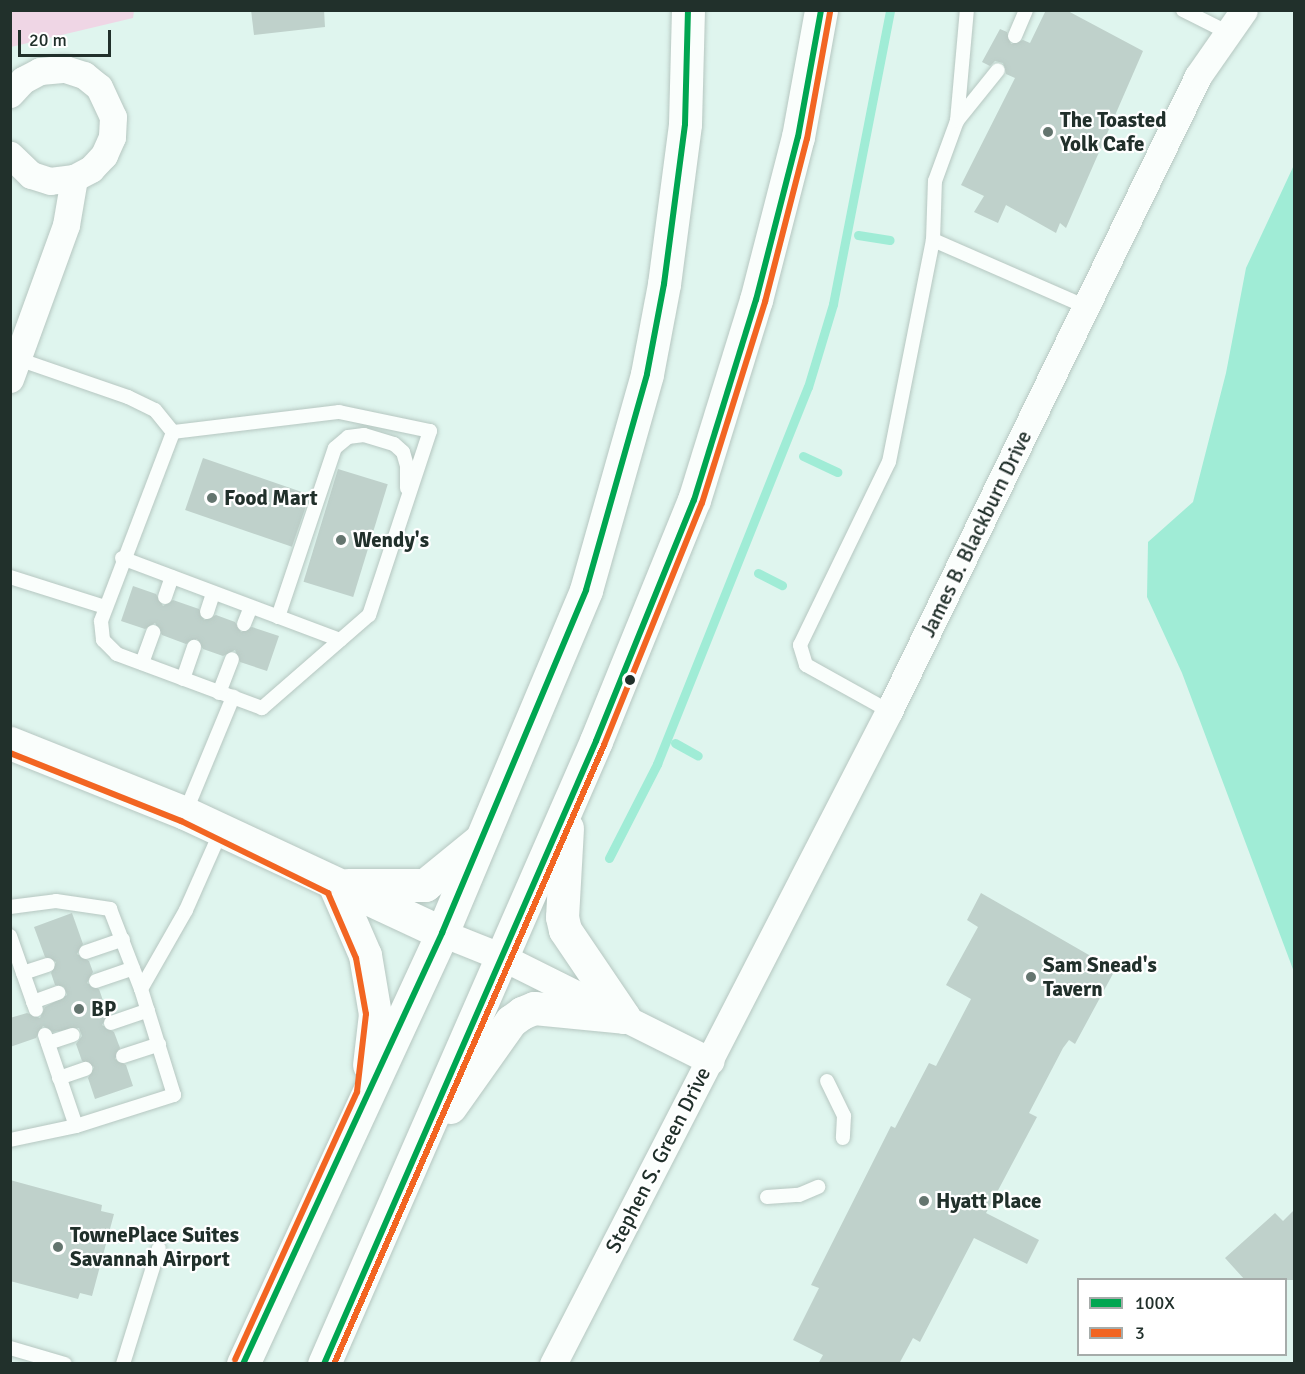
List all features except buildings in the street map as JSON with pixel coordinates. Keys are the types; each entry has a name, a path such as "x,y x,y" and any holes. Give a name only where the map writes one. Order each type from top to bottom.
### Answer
{"main road":[{"path":"243,1364 442,933 586,590 647,375 664,284 685,123 688,10"},
{"path":"324,1364 408,1167 568,806 694,500 734,381 798,137 821,10"},
{"path":"10,742 184,813 335,886 442,933"},
{"path":"568,806 562,917 565,930 624,1017"},
{"path":"335,886 425,885 482,839"},
{"path":"335,886 365,955 375,1014 366,1094"},
{"path":"408,1167 511,1021 522,1013 534,1008 624,1017"}],"street":[{"name":"James B. Blackburn Drive","path":"711,1061 889,711 1198,76 1244,10"},
{"path":"10,94 22,80 40,71 65,69 84,75 99,87 113,117 112,137 104,155 91,169 74,178 50,181 31,175 10,155"},
{"path":"14,369 66,225 74,178"},
{"name":"Stephen S. Green Drive","path":"442,933 502,957 711,1061 553,1364"}],"lane":[{"path":"889,711 806,665 800,645 889,462 933,240 935,181 957,121 967,10"},
{"path":"1015,36 1026,10"},
{"path":"1184,10 1227,32"},
{"path":"957,121 998,70"},
{"path":"933,240 1086,307"},
{"path":"14,369 128,397 155,410 173,432"},
{"path":"339,412 430,431 369,615 262,708 117,654 104,639 101,621 105,607 122,558 173,432 339,412"},
{"path":"278,617 334,448 348,438 364,435 394,444 403,452 408,466 407,499"},
{"path":"122,558 340,640"},
{"path":"10,577 105,607"},
{"path":"165,597 172,577"},
{"path":"207,612 213,593"},
{"path":"244,624 251,607"},
{"path":"142,663 153,632"},
{"path":"183,679 194,646"},
{"path":"184,813 226,695 232,659"},
{"path":"141,989 186,910 221,831"},
{"path":"10,907 56,901 110,909 141,989 174,1095 76,1126 10,1140"},
{"path":"10,936 34,1006 58,993"},
{"path":"86,952 123,939"},
{"path":"23,973 48,964"},
{"path":"96,981 133,968"},
{"path":"111,1023 148,1010"},
{"path":"73,1035 46,1039 76,1126"},
{"path":"123,1056 159,1044"},
{"path":"59,1078 84,1069"},
{"path":"826,1081 844,1116 843,1138"},
{"path":"767,1197 799,1195 818,1186"},
{"path":"123,1364 159,1248"},
{"path":"10,1348 65,1364"}],"shaded area":[{"path":"10,11 134,11 133,18 11,47"},
{"path":"1294,165 1294,972 1182,673 1147,597 1148,542 1193,502 1226,373 1246,268"}],"waterway":[{"path":"609,858 657,764 808,387 833,304 890,10"},
{"path":"858,235 890,240"},
{"path":"803,456 838,472"},
{"path":"758,573 782,585"},
{"path":"675,743 698,756"}],"transit line":[{"name":"100X","path":"243,1364 442,933 586,590 647,374 664,284 685,124 688,10"},
{"name":"100X","path":"324,1364 596,741 694,500 756,300 798,137 821,10"},
{"name":"3","path":"334,1364 604,745 702,503 765,302 807,139 830,12"},
{"name":"3","path":"10,753 181,821 328,893 356,958 366,1014 357,1092 235,1360"}],"place":[{"name":"The Toasted Yolk Cafe","path":"1048,132"},
{"name":"Food Mart","path":"212,498"},
{"name":"Wendy's","path":"341,540"},
{"name":"Sam Snead's Tavern","path":"1031,977"},
{"name":"BP","path":"79,1009"},
{"name":"Hyatt Place","path":"924,1201"},
{"name":"TownePlace Suites Savannah Airport","path":"58,1247"}]}
